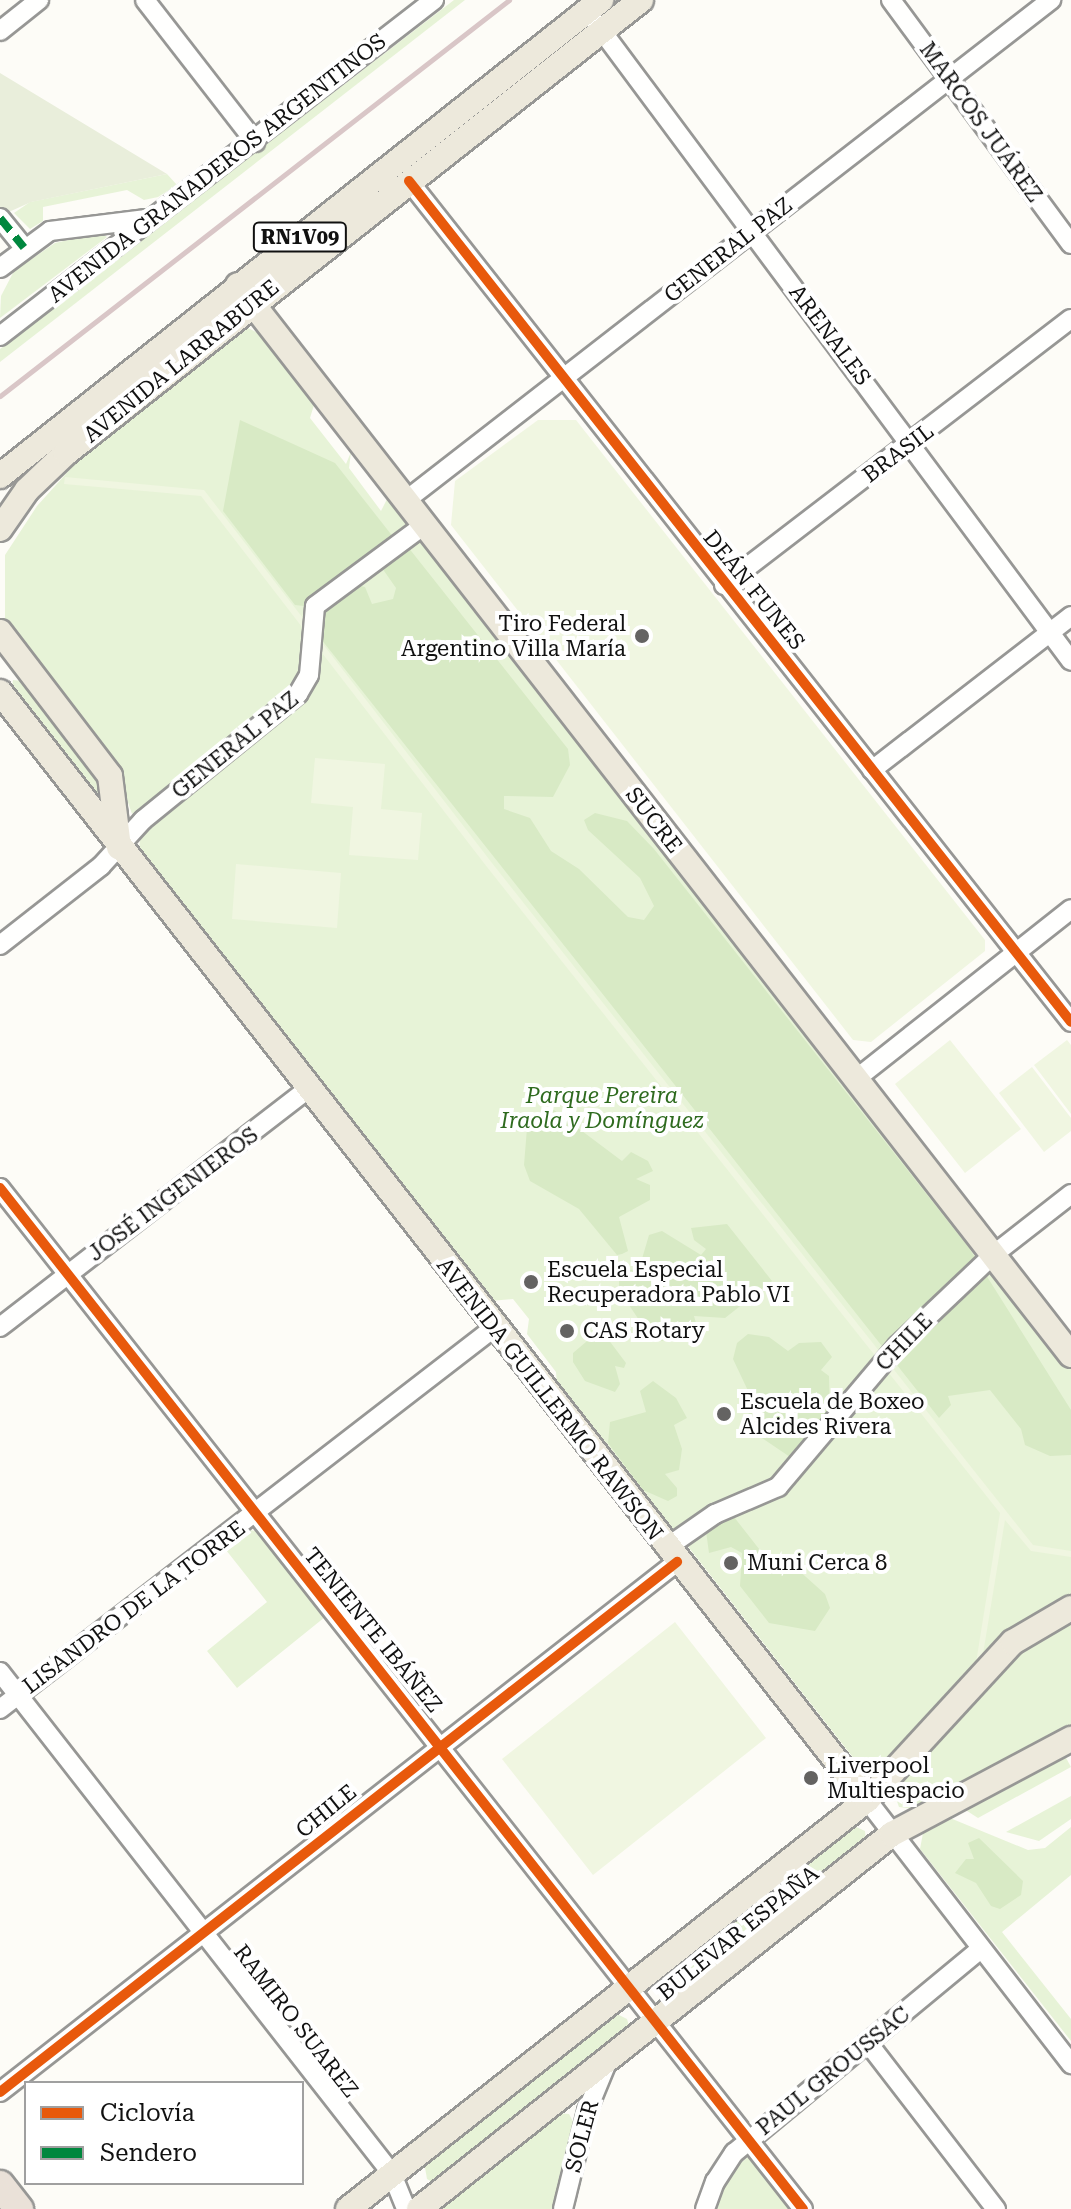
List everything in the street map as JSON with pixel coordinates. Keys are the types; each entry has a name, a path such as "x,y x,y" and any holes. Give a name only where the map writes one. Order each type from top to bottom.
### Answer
{"highway":[{"path":"0,2185 19,2209"}],"main road":[{"name":"AVENIDA LARRABURE","path":"0,476 244,294 409,181 641,0"},
{"name":"AVENIDA LARRABURE","path":"0,529 47,469 244,294 594,6"},
{"name":"SUCRE","path":"244,294 1071,1355"},
{"path":"0,632 110,776 119,847"},
{"name":"AVENIDA GUILLERMO RAWSON","path":"0,692 672,1555 867,1800"},
{"name":"BULEVAR ESPAÑA","path":"348,2209 867,1800 1013,1642 1071,1608"},
{"name":"BULEVAR ESPAÑA","path":"419,2209 606,2065 892,1834 1071,1739"}],"street":[{"path":"0,31 39,0"},
{"path":"145,0 255,142"},
{"name":"AVENIDA GRANADEROS ARGENTINOS","path":"0,336 149,219 255,142 434,0"},
{"name":"MARCOS JUÁREZ","path":"891,0 1071,244"},
{"name":"GENERAL PAZ","path":"405,501 1051,0"},
{"name":"ARENALES","path":"594,6 602,31 1071,661"},
{"name":"DEÁN FUNES","path":"409,181 561,379 1071,1022"},
{"path":"0,218 24,248"},
{"path":"0,268 24,248 61,228 149,219"},
{"name":"BRASIL","path":"724,585 1071,319"},
{"name":"GENERAL PAZ","path":"0,945 119,847 143,820 298,694 309,675 315,606 424,525"},
{"path":"872,770 1071,616"},
{"path":"856,1079 1071,909"},
{"name":"JOSÉ INGENIEROS","path":"0,1327 308,1089"},
{"name":"TENIENTE IBÁÑEZ","path":"0,1188 803,2209"},
{"name":"CHILE","path":"0,2092 440,1746 672,1555 715,1514 778,1487 897,1346 993,1255 1071,1194"},
{"name":"LISANDRO DE LA TORRE","path":"0,1709 495,1327"},
{"name":"RAMIRO SUAREZ","path":"0,1672 392,2174 406,2209"},
{"name":"AVENIDA GUILLERMO RAWSON","path":"867,1800 1071,2064"},
{"name":"PAUL GROUSSAC","path":"705,2209 719,2174 747,2141 981,1949"},
{"path":"868,2043 996,2209"},
{"name":"SOLER","path":"563,2209 587,2111 606,2065"}],"green space":[{"path":"454,0 465,0 0,362 0,349"},
{"path":"0,73 167,174 31,202 0,216"},
{"path":"167,174 177,185 158,197 144,200 127,190 43,207 43,221 30,229 14,213 30,202"},
{"path":"100,233 107,237 0,318 1,296 14,271 55,243"},
{"path":"248,328 262,335 314,405 310,418 346,464 351,452 349,468 381,511 387,499 410,528 306,611 301,682 132,814 118,773 5,619 5,555 37,506 82,456 240,329"},
{"path":"240,420 335,463 394,538 304,606 295,605 223,511"},
{"name":"Tiro Federal Argentino Villa María","path":"538,420 576,420 985,940 985,951 871,1042 853,1040 451,525 455,481"},
{"path":"65,477 204,490 492,863 1033,1545 1071,1551 1071,1557 1031,1551 1005,1520 983,1654 976,1663 1000,1513 487,867 201,496 64,484"},
{"name":"Parque Pereira Iraola y Domínguez","path":"418,539 983,1257 775,1483 683,1529 668,1529 557,1386 556,1372 527,1334 529,1319 513,1299 490,1301 139,849 141,833 298,704 316,614"},
{"path":"408,547 568,749 570,765 553,797 504,796 504,809 530,818 551,851 579,869 628,917 644,920 654,906 640,878 588,830 584,820 595,813 627,821 654,849 969,1248 1071,1410 1071,1455 1050,1456 1025,1445 1021,1429 990,1390 948,1396 951,1405 939,1418 321,639 318,631 324,611 356,585 365,587 372,604 393,599 396,588 382,568 385,559"},
{"path":"13,680 22,681 102,786 101,794 96,796 12,689"},
{"path":"315,758 385,764 381,809 422,813 418,860 349,855 353,807 311,803"},
{"path":"236,864 341,873 337,928 232,919"},
{"path":"950,1040 1021,1129 965,1173 895,1084"},
{"path":"1067,1040 1071,1045 1071,1114 1034,1065"},
{"path":"1032,1067 1071,1118 1071,1131 1044,1152 999,1093"},
{"path":"554,1110 622,1161 631,1152 648,1161 653,1171 636,1179 650,1185 650,1200 619,1217 628,1251 622,1254 617,1255 579,1209 530,1181 524,1165 527,1128 535,1115"},
{"path":"727,1224 772,1281 725,1318 694,1316 698,1330 690,1340 653,1341 619,1290 619,1271 639,1269 649,1235 662,1231 701,1255 706,1249 694,1240 691,1228"},
{"path":"991,1266 1071,1368 1071,1595 1021,1621 990,1647 881,1774 869,1778 686,1544 715,1520 771,1498 899,1350"},
{"path":"748,1334 769,1337 788,1351 799,1343 821,1342 832,1357 821,1370 829,1376 830,1418 790,1457 759,1436 748,1412 750,1395 733,1359 737,1343"},
{"path":"593,1336 608,1339 626,1363 624,1368 615,1366 620,1384 615,1392 585,1381 573,1362 573,1353"},
{"path":"653,1381 676,1398 687,1418 674,1425 682,1449 679,1470 665,1474 677,1488 677,1496 668,1501 643,1490 608,1443 610,1422 646,1412 640,1391"},
{"path":"734,1517 767,1559 786,1559 825,1594 830,1608 815,1631 769,1623 740,1586 742,1553 731,1547 709,1553 706,1531 712,1524"},
{"path":"249,1530 256,1531 325,1617 237,1688 207,1651 267,1602 226,1550"},
{"path":"1071,1619 1071,1729 915,1809 899,1807 895,1796 900,1782 1011,1657"},
{"path":"675,1622 766,1738 593,1875 502,1759"},
{"path":"1065,1756 1071,1767 978,1818 964,1809"},
{"path":"1071,1796 1071,1819 1039,1841 1006,1832"},
{"path":"950,1818 1028,1850 1045,1848 1071,1827 1071,1875 1002,1932 1071,2019 1071,2041 920,1849 923,1833"},
{"path":"852,1825 865,1831 866,1842 667,1999 659,1995 655,1982"},
{"path":"979,1838 1023,1881 1021,1895 1000,1909 991,1906 976,1883 955,1873 966,1859 974,1859 968,1843"},
{"path":"615,2013 627,2019 630,2029 434,2183 427,2179 424,2162"},
{"path":"557,2113 569,2114 575,2125 559,2209 437,2209"},
{"path":"748,2157 794,2209 714,2209 732,2170"}],"railway":[{"path":"0,396 509,0"}],"marked path":[{"path":"0,218 24,248"}],"cycle path":[{"path":"409,181 1071,1022"},
{"path":"0,1188 803,2209"},
{"path":"0,2092 677,1562"}],"place":[{"name":"Tiro Federal Argentino Villa María","path":"642,636"},
{"name":"Escuela Especial Recuperadora Pablo VI","path":"531,1282"},
{"name":"CAS Rotary","path":"567,1331"},
{"name":"Escuela de Boxeo Alcides Rivera","path":"724,1414"},
{"name":"Muni Cerca 8","path":"731,1563"},
{"name":"Liverpool Multiespacio","path":"811,1778"}]}
